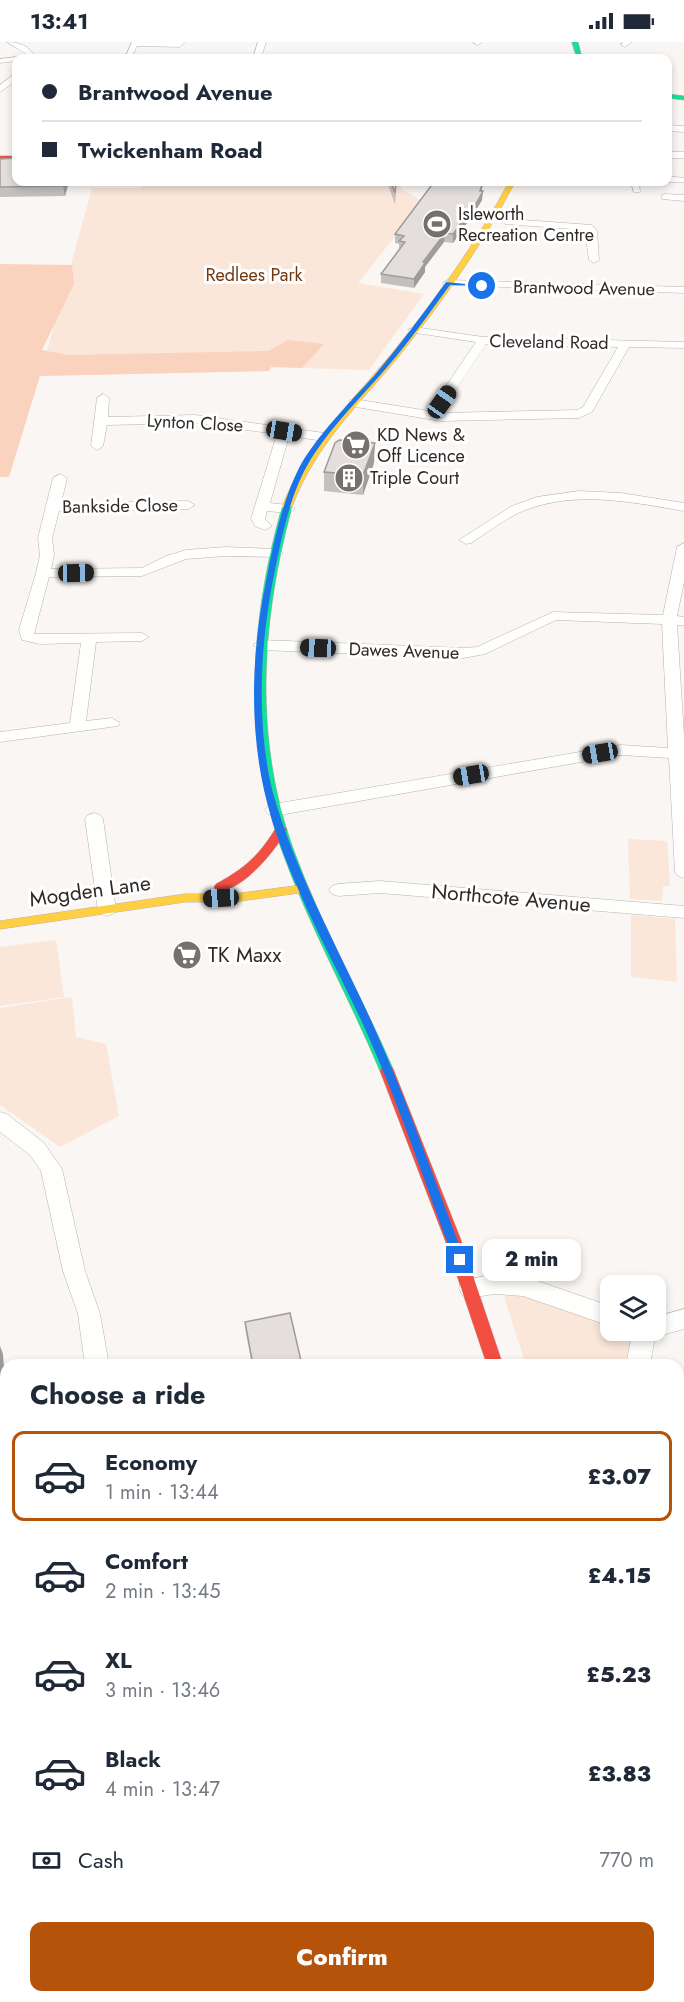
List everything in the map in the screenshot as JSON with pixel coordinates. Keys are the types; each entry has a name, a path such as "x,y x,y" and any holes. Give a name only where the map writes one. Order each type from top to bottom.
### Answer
{"main road":[{"path":"493,1359 470,1288 373,1035 300,882 274,810 261,741 258,678 264,608 288,509 303,466 324,437 414,330 448,284 510,186"},
{"name":"Mogden Lane","path":"0,925 185,898 220,887 242,874 272,849 281,830"},
{"name":"Mogden Lane","path":"220,887 300,882"},
{"name":"Mogden Lane","path":"185,898 233,898 300,882"}],"street":[{"path":"12,42 29,54"},
{"path":"123,44 180,45 182,42"},
{"path":"129,54 134,44"},
{"path":"672,179 682,180"},
{"path":"665,197 684,198"},
{"path":"509,222 588,227 592,231 594,260"},
{"name":"Brantwood Avenue","path":"448,284 684,290"},
{"name":"Cleveland Road","path":"414,330 483,340 684,345"},
{"path":"432,416 483,340"},
{"path":"354,403 432,416 579,414 588,409 625,344"},
{"path":"97,446 103,398"},
{"name":"Lynton Close","path":"101,421 195,419 324,437"},
{"path":"265,526 258,519 284,431"},
{"name":"Bankside Close","path":"60,478 45,538 47,555 26,630 27,636 40,640 89,638"},
{"path":"466,540 516,510 554,497 604,495 684,507"},
{"name":"Bankside Close","path":"53,507 188,505"},
{"path":"262,506 288,509"},
{"path":"684,547 676,582 684,872"},
{"path":"43,573 142,572 156,569 175,557 276,553"},
{"name":"Dawes Avenue","path":"261,645 463,653 480,651 553,616 677,621"},
{"path":"77,727 89,638 142,637"},
{"path":"0,737 112,723"},
{"path":"274,810 621,750 680,753"},
{"path":"94,819 107,910"},
{"name":"Northcote Avenue","path":"337,889 380,887 684,912"},
{"path":"0,1120 37,1149 51,1168 74,1272 89,1314 96,1359"},
{"path":"470,1288 510,1284 536,1289 600,1312"},
{"path":"666,1324 684,1319"},
{"path":"639,1359 643,1341"}],"green space":[{"name":"Redlees Park","path":"143,186 401,186 402,190 423,201 358,283 424,294 369,370 271,367 269,371 40,376 92,188 142,188"},
{"path":"628,839 667,841 670,886 663,886 662,901 630,899"},
{"path":"631,915 675,919 677,982 631,977"},
{"path":"56,940 64,997 0,1006 0,947"},
{"path":"72,997 76,1037 106,1044 119,1116 60,1147 0,1105 0,1008"},
{"path":"527,1291 600,1320 600,1341 631,1341 626,1359 524,1359 504,1297"}],"shaded area":[{"path":"0,264 72,265 74,284 42,350 69,355 269,351 288,340 324,344 302,368 271,367 269,371 40,376 9,477 0,477"}],"building":[{"path":"12,158 12,186 63,186 0,187 0,159"},
{"path":"431,186 482,186 480,191 483,191 477,202 453,234 445,233 423,262 425,263 414,279 381,274 405,242 399,241 404,236 395,234"},
{"path":"339,440 375,443 363,475 324,472 335,443"},
{"path":"290,1313 301,1359 252,1359 245,1322"}],"traffic: fast":[{"path":"575,42 579,54"},
{"path":"672,96 684,98"},
{"path":"287,507 275,549 261,636 260,724 266,767 275,809 288,851 311,907 387,1071"}],"traffic: slow":[{"path":"287,507 295,485 319,445 427,315 473,250 510,186"},
{"path":"0,925 185,898 233,898 303,889"}],"traffic: jam":[{"path":"0,158 12,158"},
{"path":"220,887 239,876 264,856 281,829"},
{"path":"387,1071 453,1240 493,1359"}],"place":[{"name":"Isleworth Recreation Centre","path":"437,224"},
{"name":"KD News & Off Licence","path":"356,445"},
{"name":"Triple Court","path":"349,478"},
{"name":"TK Maxx","path":"187,955"}],"route":[{"path":"460,1260 373,1035 320,925 286,846 269,791 261,741 258,678 264,608 273,564 291,496 303,466 394,355 448,284 482,286"}]}
